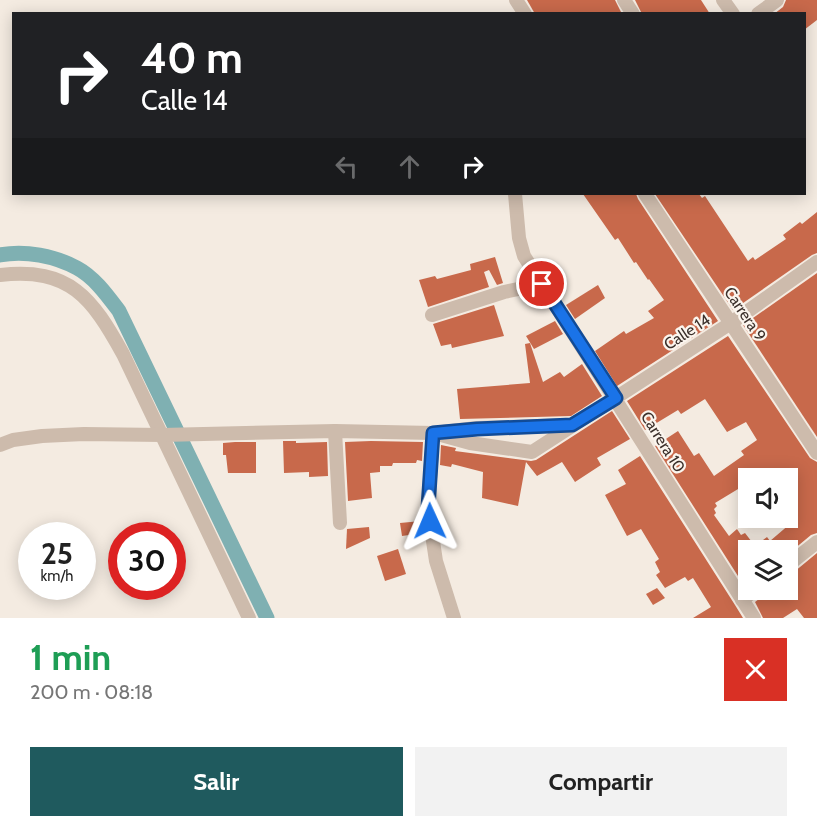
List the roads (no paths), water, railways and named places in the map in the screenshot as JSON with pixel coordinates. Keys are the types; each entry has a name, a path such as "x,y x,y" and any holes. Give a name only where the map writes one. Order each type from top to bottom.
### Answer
{"street":[{"path":"761,12 777,0"},
{"name":"Carrera 10","path":"515,195 524,256 738,594"},
{"name":"Carrera 9","path":"646,195 817,453"},
{"name":"Calle 14","path":"433,433 470,442 532,452 731,323 817,262"},
{"path":"0,275 36,273 58,280 80,292 105,322 162,435 249,618"},
{"path":"432,315 504,292 542,284"},
{"name":"Calle 14","path":"0,445 13,440 42,436 84,434 162,435 334,431 433,433 572,425"},
{"path":"334,431 340,523"},
{"path":"433,433 428,508 436,561 454,618"},
{"path":"798,557 817,542"},
{"name":"Carrera 10","path":"742,600 754,618"}],"waterway":[{"path":"0,255 30,254 50,257 68,264 95,281 119,311 267,618"}]}
